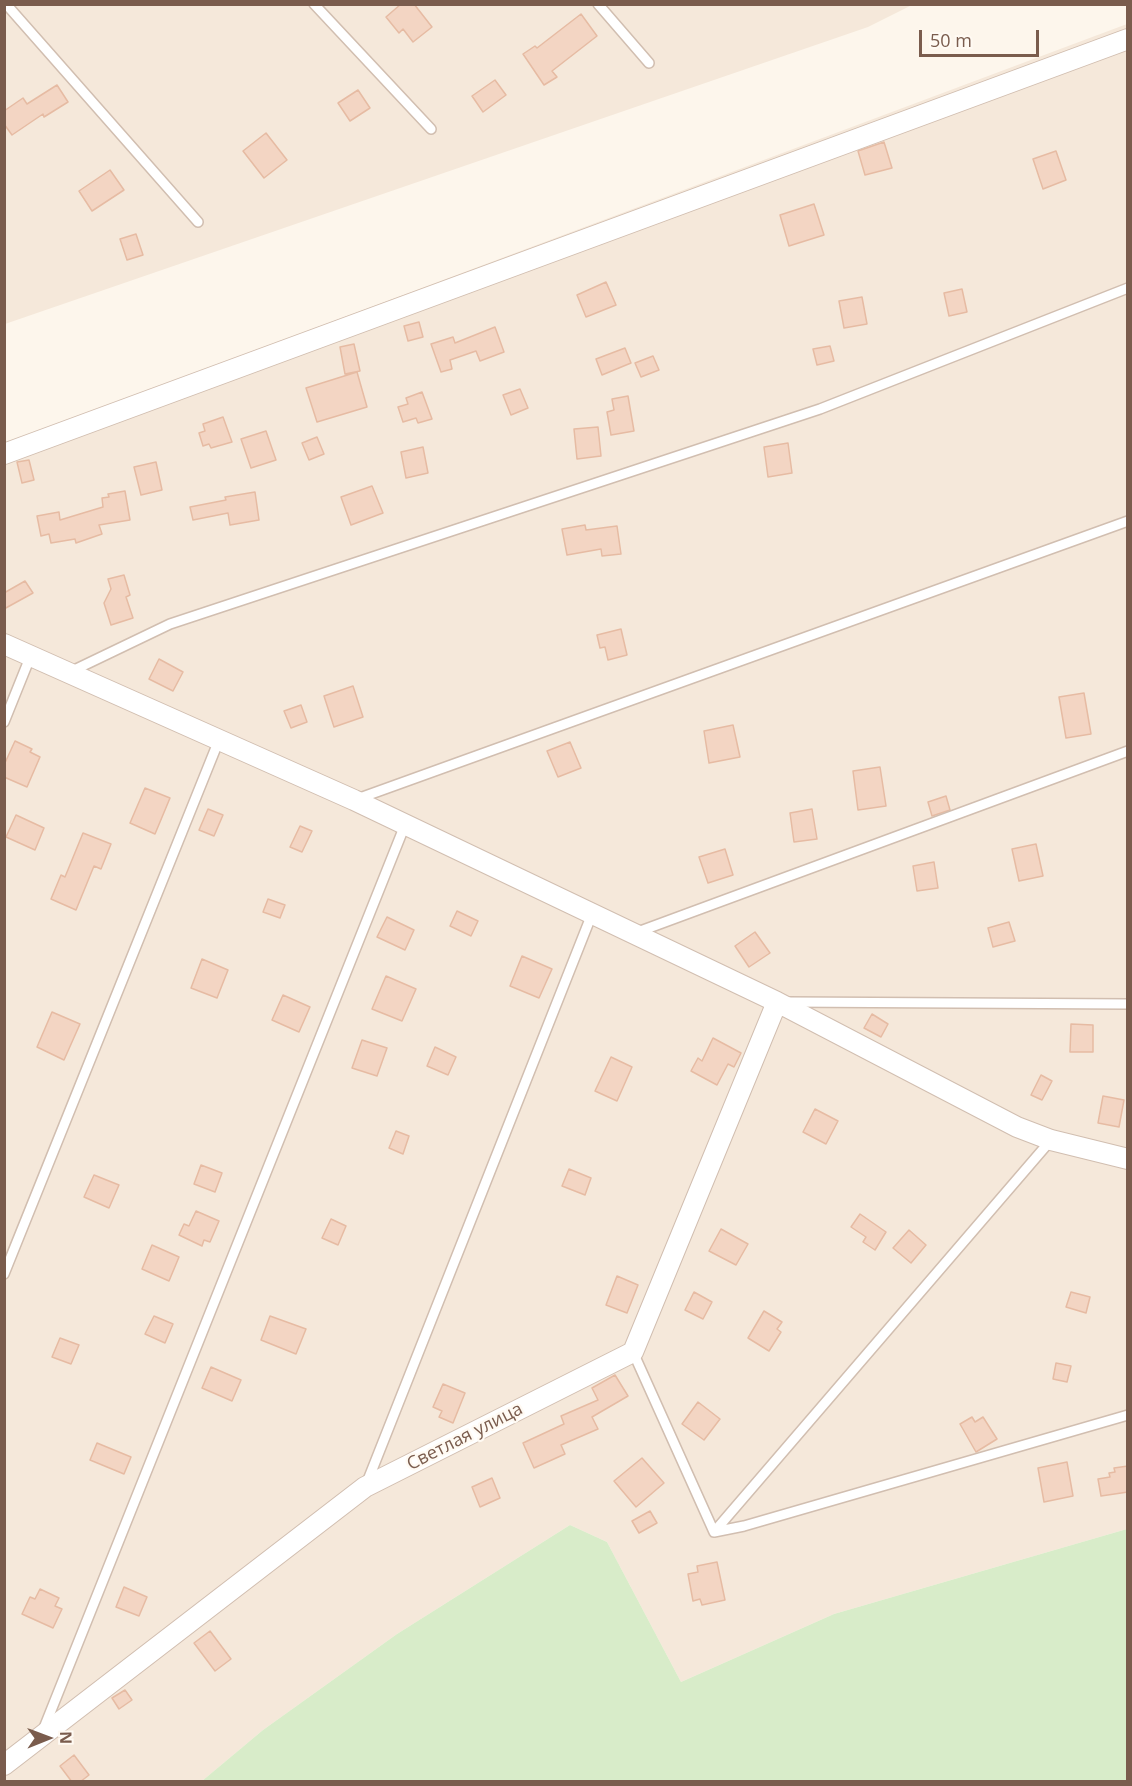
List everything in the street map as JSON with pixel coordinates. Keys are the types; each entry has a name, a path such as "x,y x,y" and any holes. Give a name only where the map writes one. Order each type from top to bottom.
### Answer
{"street":[{"path":"4,454 1128,39"},
{"path":"4,644 354,800 777,1002 1017,1127 1051,1140 1128,1159"},
{"path":"633,1352 777,1002"},
{"name":"Светлая улица","path":"4,1765 365,1487 633,1352"}],"lane":[{"path":"6,4 198,222"},
{"path":"314,4 431,129"},
{"path":"598,4 650,63"},
{"path":"68,673 170,624 820,409 1128,288"},
{"path":"354,800 1128,521"},
{"path":"4,722 31,655"},
{"path":"4,1274 219,740"},
{"path":"632,934 1128,751"},
{"path":"41,1736 405,825"},
{"path":"365,1487 592,915"},
{"path":"777,1002 1128,1004"},
{"path":"714,1532 1051,1140"},
{"path":"633,1352 714,1532"},
{"path":"714,1532 744,1526 1128,1415"}],"shaded area":[{"path":"4,5 912,5 868,27 5,324"},
{"path":"1127,24 1127,1529 834,1614 681,1682 607,1542 570,1525 397,1634 263,1730 202,1781 5,1782 5,444"}],"green space":[{"path":"570,1525 607,1542 681,1682 834,1614 1127,1529 1127,1781 202,1781 263,1730 397,1634"}],"building":[{"path":"401,4 414,4 432,27 413,42 403,29 399,33 386,17"},
{"path":"581,14 597,36 552,71 557,77 544,85 523,54 535,46 537,48"},
{"path":"495,80 506,95 483,112 472,96"},
{"path":"57,85 68,102 44,117 43,114 12,135 4,124 4,111 23,98 27,104"},
{"path":"358,90 370,108 350,121 338,103"},
{"path":"266,133 287,160 264,178 243,151"},
{"path":"884,142 892,168 865,175 858,151"},
{"path":"1056,151 1066,180 1043,189 1033,159"},
{"path":"110,170 124,190 92,211 79,191"},
{"path":"814,204 824,235 789,246 780,215"},
{"path":"136,234 143,255 127,260 120,239"},
{"path":"606,282 616,305 586,317 577,295"},
{"path":"962,289 967,312 949,316 944,293"},
{"path":"862,297 867,324 844,328 839,301"},
{"path":"419,322 423,337 408,341 404,326"},
{"path":"495,327 504,352 480,361 476,351 450,360 452,369 441,372 431,344 453,337 455,343"},
{"path":"354,344 360,371 345,374 340,347"},
{"path":"830,346 834,361 817,365 813,349"},
{"path":"625,348 631,363 602,375 596,359"},
{"path":"653,356 659,370 641,377 635,363"},
{"path":"357,372 367,407 317,422 306,388"},
{"path":"520,389 528,408 511,415 503,395"},
{"path":"422,392 432,419 418,423 416,418 403,422 398,407 408,404 406,398"},
{"path":"628,396 634,431 611,435 607,412 614,410 612,399"},
{"path":"223,417 232,442 211,448 209,444 203,446 199,433 205,431 203,424"},
{"path":"598,427 601,456 577,459 574,429"},
{"path":"266,431 276,460 251,468 241,439"},
{"path":"317,437 324,454 309,460 302,443"},
{"path":"788,443 792,473 768,477 764,447"},
{"path":"423,447 428,473 406,478 401,452"},
{"path":"29,460 34,480 22,483 17,462"},
{"path":"156,462 162,490 141,495 134,467"},
{"path":"372,486 383,513 351,525 341,497"},
{"path":"125,491 130,520 99,525 102,534 76,543 75,539 51,543 49,534 41,536 37,516 59,512 60,520 103,507 102,498 109,497 108,494"},
{"path":"255,492 259,520 230,525 228,513 193,520 190,507 226,500 225,497"},
{"path":"585,525 586,530 617,526 621,554 602,556 601,549 567,555 562,529"},
{"path":"124,575 130,595 126,597 133,618 111,625 104,603 111,589 108,579"},
{"path":"25,581 33,593 4,609 4,593"},
{"path":"621,629 627,655 608,660 605,647 600,648 597,635"},
{"path":"159,659 183,672 173,691 149,679"},
{"path":"353,686 363,717 334,727 324,696"},
{"path":"1084,693 1091,734 1066,738 1059,697"},
{"path":"301,705 307,722 291,728 284,711"},
{"path":"733,725 740,757 709,763 704,731"},
{"path":"15,741 32,749 30,752 40,757 27,787 4,777 4,765"},
{"path":"570,742 581,768 558,777 547,751"},
{"path":"880,767 886,806 858,810 853,771"},
{"path":"145,788 170,798 155,834 130,823"},
{"path":"946,796 950,810 932,816 928,802"},
{"path":"208,809 223,815 214,836 199,830"},
{"path":"812,809 817,839 794,842 790,813"},
{"path":"16,815 44,828 35,850 6,837"},
{"path":"300,826 312,831 302,852 290,847"},
{"path":"83,833 111,844 101,869 94,866 76,910 51,899 61,875 65,877"},
{"path":"1036,844 1043,876 1019,881 1012,849"},
{"path":"725,849 733,875 708,883 699,857"},
{"path":"934,862 938,888 917,891 913,866"},
{"path":"268,899 285,905 280,918 263,912"},
{"path":"457,911 478,921 471,936 450,926"},
{"path":"387,917 414,930 405,950 377,937"},
{"path":"1009,922 1015,941 993,947 988,928"},
{"path":"755,932 770,953 749,967 735,946"},
{"path":"522,956 552,969 539,998 510,986"},
{"path":"202,959 228,970 217,998 191,988"},
{"path":"386,976 416,989 402,1021 372,1009"},
{"path":"283,995 310,1007 299,1032 272,1020"},
{"path":"52,1012 80,1024 64,1060 37,1047"},
{"path":"872,1014 888,1024 881,1037 864,1028"},
{"path":"1071,1024 1093,1025 1093,1052 1070,1052"},
{"path":"713,1038 741,1053 734,1067 728,1064 717,1085 691,1071 698,1058 702,1061"},
{"path":"362,1040 387,1048 377,1076 352,1068"},
{"path":"435,1047 456,1057 448,1075 427,1066"},
{"path":"611,1057 632,1067 617,1101 595,1091"},
{"path":"1041,1075 1052,1081 1042,1100 1031,1095"},
{"path":"1103,1096 1124,1100 1119,1127 1098,1123"},
{"path":"815,1109 838,1121 826,1144 803,1132"},
{"path":"396,1131 409,1136 403,1154 389,1148"},
{"path":"201,1165 222,1173 215,1192 194,1184"},
{"path":"569,1169 591,1178 585,1195 562,1186"},
{"path":"94,1175 119,1185 109,1208 84,1197"},
{"path":"196,1211 219,1221 210,1242 204,1240 202,1246 179,1235 184,1224 189,1226"},
{"path":"860,1214 886,1232 875,1250 863,1242 866,1237 851,1227"},
{"path":"331,1219 346,1226 338,1245 322,1238"},
{"path":"721,1229 748,1244 736,1265 709,1251"},
{"path":"909,1230 926,1245 911,1263 893,1248"},
{"path":"152,1245 179,1257 169,1281 142,1269"},
{"path":"617,1276 638,1285 627,1313 606,1305"},
{"path":"694,1292 712,1302 703,1319 685,1310"},
{"path":"1071,1292 1090,1297 1086,1313 1066,1307"},
{"path":"764,1311 782,1322 777,1329 781,1332 769,1351 748,1338"},
{"path":"154,1316 173,1324 165,1343 145,1334"},
{"path":"270,1316 306,1329 296,1354 261,1340"},
{"path":"60,1338 79,1345 71,1364 52,1357"},
{"path":"1056,1363 1071,1366 1067,1382 1053,1379"},
{"path":"211,1367 241,1380 232,1401 202,1388"},
{"path":"615,1375 628,1396 592,1417 598,1429 561,1445 565,1454 534,1468 523,1443 564,1424 561,1416 598,1400 592,1388"},
{"path":"443,1384 465,1393 453,1423 439,1417 442,1411 433,1407"},
{"path":"698,1402 720,1419 704,1440 682,1424"},
{"path":"972,1417 975,1422 983,1417 997,1439 976,1452 960,1424"},
{"path":"97,1443 131,1457 124,1474 90,1460"},
{"path":"642,1458 664,1483 636,1507 614,1481"},
{"path":"1067,1462 1073,1496 1044,1502 1038,1468"},
{"path":"1128,1466 1128,1492 1101,1496 1098,1479 1110,1477 1109,1473 1115,1472 1114,1468"},
{"path":"492,1478 500,1498 480,1507 472,1487"},
{"path":"650,1511 657,1523 639,1533 632,1521"},
{"path":"717,1562 725,1600 702,1605 700,1599 693,1601 688,1574 698,1572 697,1566"},
{"path":"124,1587 147,1597 139,1616 116,1607"},
{"path":"40,1589 59,1598 55,1606 62,1609 53,1628 22,1614 30,1597 35,1599"},
{"path":"210,1631 231,1659 215,1671 194,1643"},
{"path":"125,1690 132,1700 119,1709 112,1698"},
{"path":"74,1755 89,1775 80,1782 72,1782 60,1766"}]}
